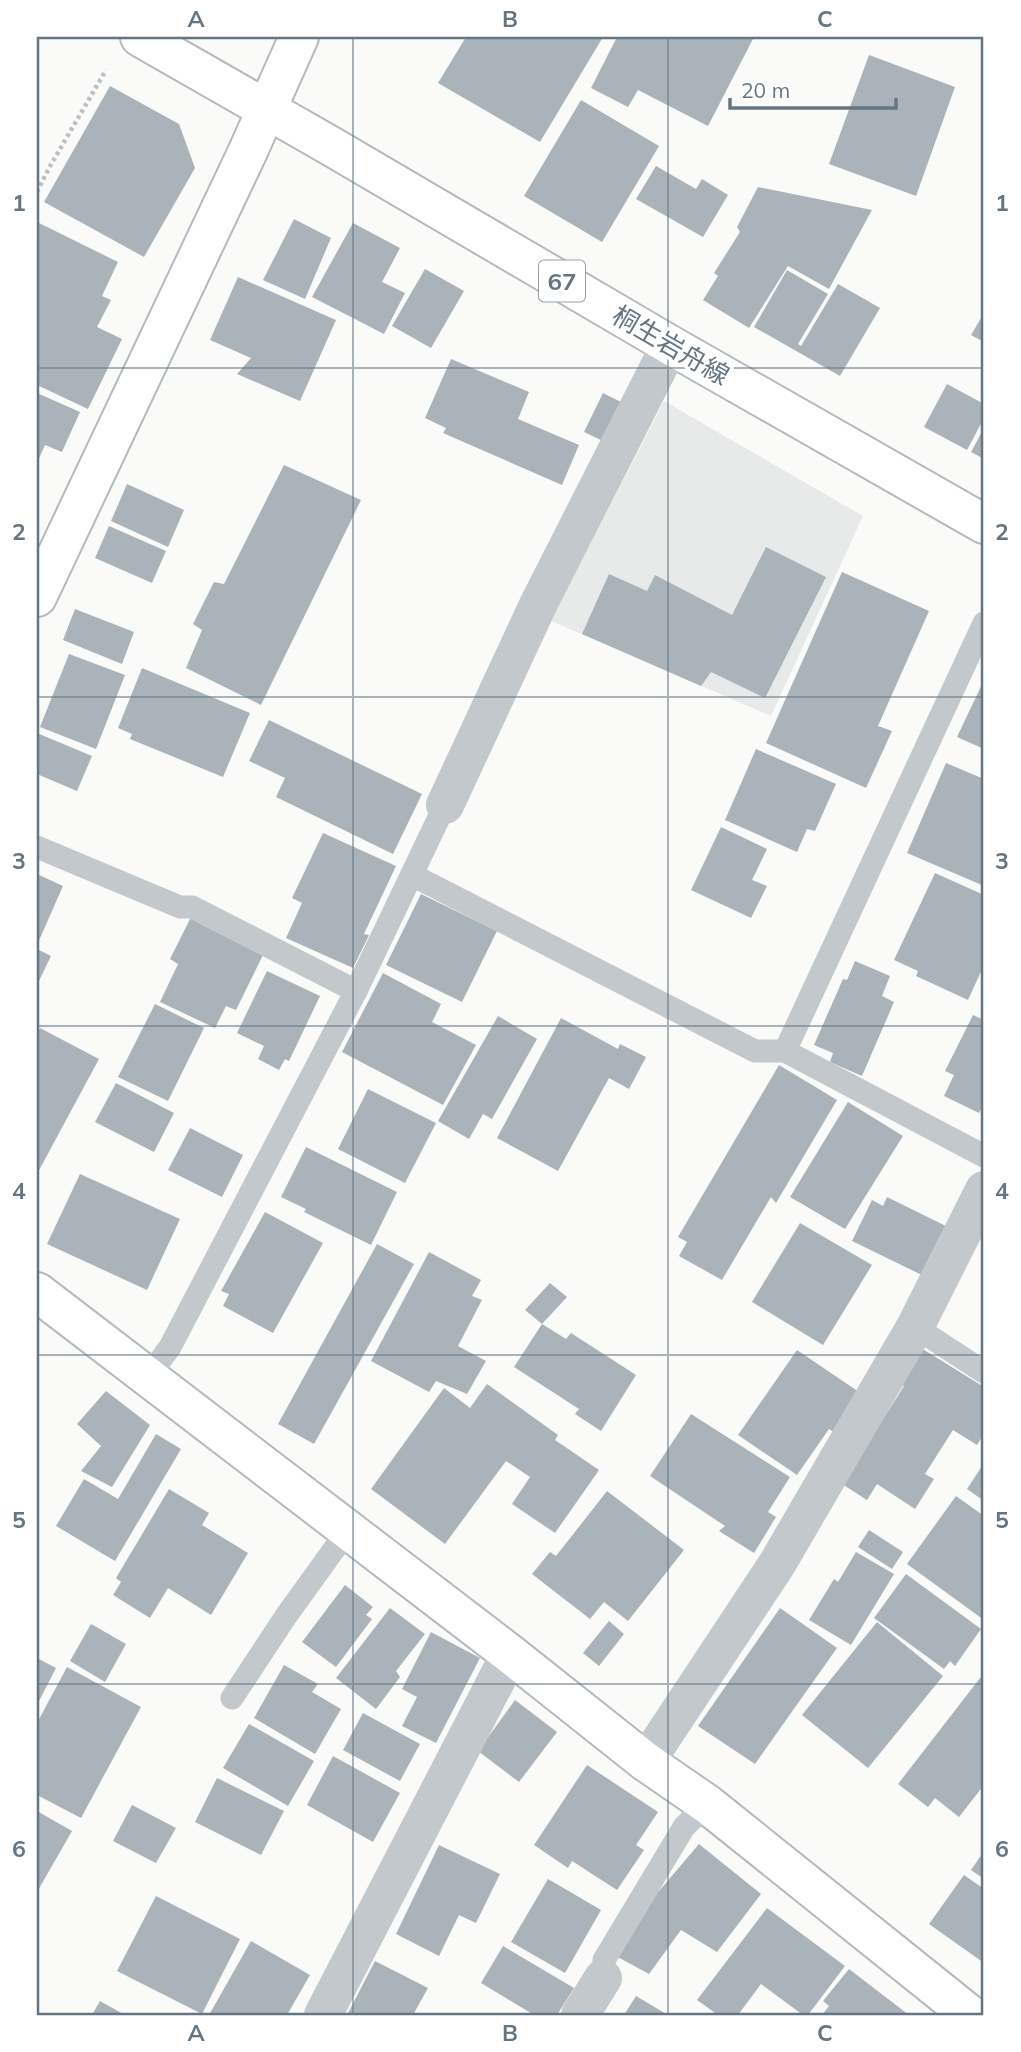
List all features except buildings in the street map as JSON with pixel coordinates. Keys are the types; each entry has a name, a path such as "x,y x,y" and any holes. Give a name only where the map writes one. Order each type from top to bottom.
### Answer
{"street":[{"name":"桐生岩舟線","path":"141,37 984,524"},
{"path":"37,597 299,37"},
{"path":"445,805 538,605 670,345"},
{"path":"646,1762 777,1564 915,1327 984,1189"},
{"path":"37,1292 510,1654 646,1762 707,1804 970,2015"},
{"path":"323,2015 510,1654"},
{"path":"580,2015 603,1978"}],"lane":[{"path":"785,1051 984,623"},
{"path":"148,1377 170,1347 356,991 445,805"},
{"path":"37,847 180,907 192,907 356,991"},
{"path":"412,876 755,1051 785,1051 984,1156"},
{"path":"915,1327 984,1373"},
{"path":"232,1698 286,1616 348,1530"},
{"path":"603,1978 604,1959 684,1827 707,1804"}],"path":[{"path":"37,192 48,168 110,63"}],"shaded area":[{"path":"664,401 863,516 771,716 551,621"}]}
